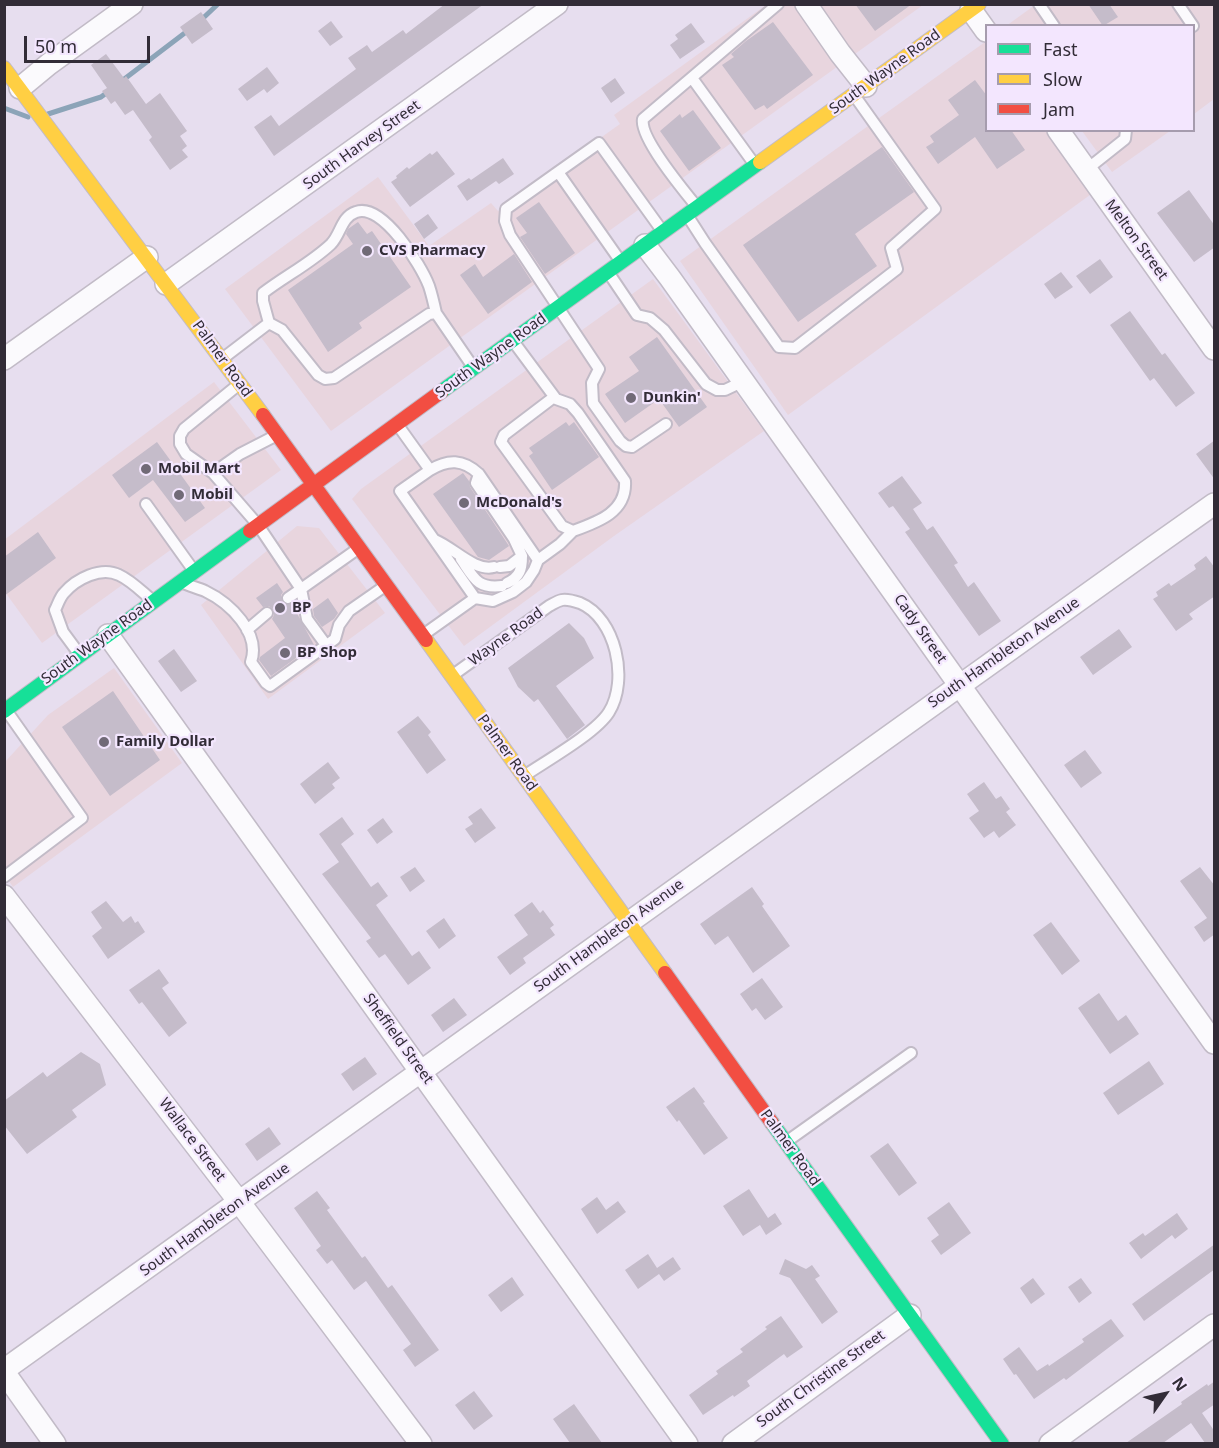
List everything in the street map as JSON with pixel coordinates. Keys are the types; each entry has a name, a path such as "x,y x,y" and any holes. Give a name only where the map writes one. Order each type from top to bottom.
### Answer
{"street":[{"path":"20,88 49,64 132,4"},
{"name":"South Harvey Street","path":"166,284 557,4"},
{"path":"806,4 840,53 860,90"},
{"path":"975,7 985,27"},
{"name":"South Wayne Road","path":"5,711 512,340 975,7"},
{"name":"Palmer Road","path":"4,68 314,484 1002,1443"},
{"name":"Melton Street","path":"1059,132 1215,350"},
{"name":"Cady Street","path":"645,245 1215,1043"},
{"path":"4,359 147,257"},
{"name":"South Hambleton Avenue","path":"4,1371 959,684 1215,504"},
{"name":"Sheffield Street","path":"108,635 687,1443"},
{"name":"Wallace Street","path":"4,896 421,1443"},
{"name":"South Christine Street","path":"733,1443 910,1315"},
{"path":"1050,1443 1215,1325"},
{"path":"4,1371 55,1443"}],"lane":[{"path":"778,4 646,114 642,123 648,141 692,211 705,243 779,347 795,348 897,269 891,248 935,209 860,90"},
{"path":"1039,4 1053,24"},
{"path":"1178,4 1192,24"},
{"path":"692,78 756,165"},
{"path":"1086,170 1125,139 1126,132"},
{"path":"663,232 599,143 506,210 505,221 510,235 598,369 592,383 593,404 620,441 632,447 666,424"},
{"path":"558,172 621,262"},
{"path":"436,313 429,314 334,378 325,379 318,375 282,330 269,323 262,302 264,293 322,252 333,241 342,223 354,212 364,210 375,213 385,221 414,259 429,285 436,313 473,369"},
{"path":"608,272 637,315 650,318 664,330 706,384 717,390 725,390 744,381"},
{"path":"222,359 269,323"},
{"path":"423,635 475,598 493,601 503,598 526,582 538,560 573,531 605,517 619,505 626,494 625,481 578,412 554,397 512,340"},
{"path":"240,384 184,429 180,436 180,444 186,454 213,473 258,525 301,589 307,619 326,645"},
{"path":"554,397 504,435 501,442 562,526 573,531"},
{"path":"397,424 430,470"},
{"path":"213,473 240,454 278,435"},
{"path":"475,598 400,491 441,463 456,461 471,466 479,474 538,560"},
{"path":"456,551 479,584 490,587 515,579 522,569 522,556 514,538 476,483 479,474"},
{"path":"146,504 194,571"},
{"path":"434,539 456,551 474,565 486,569 509,566 522,556"},
{"path":"288,598 360,548"},
{"path":"80,655 63,632 56,610 62,594 81,579 98,573 116,573 130,581 153,601"},
{"path":"180,582 206,591 230,607 247,630 255,651 251,662 270,686 335,639 339,625 349,611 386,585"},
{"name":"Wayne Road","path":"452,676 549,606 561,600 585,605 598,615 607,628 615,647 616,696 610,711 601,724 524,776"},
{"path":"247,630 267,613"},
{"path":"4,877 82,818 5,711"},
{"path":"786,1142 911,1053"}],"shaded area":[{"path":"766,5 923,5 331,431 225,289 378,177 429,246 491,203 498,211 620,124 614,115"},
{"path":"1035,5 1214,5 1214,99 1195,113 1195,24 1009,24"},
{"path":"985,42 985,132 1050,132 1094,192 788,415 680,261"},
{"path":"1083,132 1169,132 1112,172"},
{"path":"653,279 764,431 614,536 464,646 352,499 361,489"},
{"path":"214,382 281,470 42,643 5,592 4,540"},
{"path":"297,526 319,528 385,613 268,699 201,605"},
{"path":"114,668 182,763 13,887 5,875 4,763 48,715"}],"building":[{"path":"445,4 484,4 274,156 254,127 271,115 279,126 356,69 348,58 367,45 372,52 403,30 406,34"},
{"path":"855,4 912,4 875,31"},
{"path":"1088,4 1109,4 1118,17 1106,24 1102,24"},
{"path":"201,12 213,29 192,44 180,27"},
{"path":"331,21 343,37 330,46 318,31"},
{"path":"773,22 813,75 767,109 764,105 755,110 722,65 734,57 731,54 746,41"},
{"path":"691,23 705,42 680,59 670,45 678,39 675,35"},
{"path":"106,54 124,78 126,76 146,104 160,93 187,131 180,136 187,146 182,150 188,157 170,170 149,140 152,137 133,110 125,115 115,101 111,104 102,91 107,88 91,65"},
{"path":"267,67 279,83 267,93 264,89 247,101 238,89"},
{"path":"615,78 625,93 611,103 601,88"},
{"path":"975,80 985,93 985,132 1012,132 1025,150 997,169 975,137 938,164 926,147 934,142 930,136 959,115 948,100"},
{"path":"693,110 721,148 689,171 660,131 680,114 682,118"},
{"path":"882,147 914,192 855,234 877,266 798,322 743,245"},
{"path":"437,151 455,174 410,207 391,182 407,167 409,169 430,153 432,155"},
{"path":"503,158 514,174 499,184 496,181 467,201 457,186 469,178 471,180"},
{"path":"1189,190 1215,226 1215,247 1194,262 1157,213"},
{"path":"539,202 575,253 545,274 520,237 527,233 516,218"},
{"path":"428,214 438,228 424,239 414,224"},
{"name":"CVS Pharmacy","path":"358,222 367,234 372,231 411,287 359,323 362,328 328,352 288,290 353,244 346,234 348,229"},
{"path":"514,254 532,282 488,314 460,275 475,264 483,277"},
{"path":"1100,259 1113,277 1090,294 1076,276"},
{"path":"1061,272 1073,287 1055,299 1044,284"},
{"path":"1130,311 1162,355 1165,353 1195,393 1176,407 1154,378 1150,381 1110,325"},
{"path":"657,337 707,407 679,427 659,399 625,423 605,394 639,371 629,357"},
{"path":"566,422 569,426 574,422 599,457 552,490 529,456 533,453 529,448"},
{"path":"1215,440 1215,480 1196,454"},
{"path":"157,442 205,508 185,522 153,480 129,498 112,475"},
{"path":"463,473 509,546 489,560 478,557 433,494"},
{"path":"902,476 922,503 913,509 927,530 933,526 958,563 954,565 968,587 974,582 1001,621 979,636 905,532 910,529 893,506 889,508 878,493"},
{"path":"38,532 56,558 4,596 4,557"},
{"path":"1206,556 1215,568 1215,596 1189,614 1193,619 1176,631 1153,599 1158,596 1156,592 1169,583 1171,586 1196,569 1194,565"},
{"path":"277,583 283,592 282,602 285,605 292,604 314,645 271,676 259,660 260,657 285,638 272,619 273,609 269,606 263,607 256,598"},
{"path":"328,598 338,613 334,619 322,627 314,616 313,609"},
{"path":"569,623 584,638 594,658 556,686 585,725 567,739 538,699 534,702 518,687 508,668"},
{"path":"1119,629 1132,647 1093,675 1080,657"},
{"path":"174,649 197,681 181,692 158,661"},
{"path":"113,691 160,760 110,796 62,727"},
{"path":"418,716 431,732 428,735 446,760 427,774 397,732"},
{"path":"1085,750 1102,773 1081,788 1064,765"},
{"path":"328,762 340,778 332,784 335,788 315,804 300,784"},
{"path":"984,782 996,799 1001,796 1010,809 1006,812 1016,825 999,838 994,831 984,838 969,818 979,811 967,794"},
{"path":"481,808 496,828 475,843 465,829 473,824 468,817"},
{"path":"342,817 354,834 341,844 371,887 378,882 388,896 376,905 412,956 419,951 431,968 408,985 385,954 379,958 366,941 371,938 322,874 339,862 319,834"},
{"path":"383,818 393,832 377,844 367,830"},
{"path":"415,867 425,881 410,892 400,877"},
{"path":"1200,867 1215,886 1215,934 1204,942 1194,927 1207,918 1180,881"},
{"path":"752,887 764,904 762,906 790,946 753,973 728,936 715,945 700,924"},
{"path":"106,901 123,922 131,916 135,923 138,921 145,932 108,959 92,936 102,928 91,912"},
{"path":"532,902 540,913 543,910 554,925 550,928 555,935 523,958 526,963 510,975 497,957 528,935 514,915"},
{"path":"444,918 456,936 439,949 426,931"},
{"path":"1051,922 1080,961 1062,975 1033,935"},
{"path":"159,969 169,983 162,988 187,1023 169,1037 142,1002 139,1004 129,990"},
{"path":"762,978 783,1007 765,1020 756,1008 752,1011 740,994"},
{"path":"1099,993 1118,1021 1126,1015 1139,1034 1110,1054 1078,1008"},
{"path":"454,998 467,1015 443,1032 431,1015"},
{"path":"81,1052 100,1064 106,1085 72,1110 77,1117 27,1154 4,1125 4,1101 43,1072 47,1077"},
{"path":"365,1057 377,1074 353,1091 341,1074"},
{"path":"1149,1061 1164,1084 1118,1115 1103,1093"},
{"path":"694,1087 728,1138 704,1155 679,1120 677,1122 666,1107"},
{"path":"269,1127 281,1144 257,1161 245,1144"},
{"path":"888,1143 917,1183 899,1196 870,1156"},
{"path":"749,1189 768,1218 775,1213 782,1224 766,1235 760,1225 743,1236 723,1206"},
{"path":"317,1191 330,1208 327,1210 362,1258 365,1256 388,1288 392,1285 439,1350 415,1367 403,1350 411,1344 366,1281 354,1290 332,1260 327,1264 316,1250 321,1246 294,1208"},
{"path":"597,1197 606,1210 618,1201 626,1212 597,1234 581,1209"},
{"path":"949,1202 971,1233 941,1255 931,1241 939,1235 927,1218"},
{"path":"1177,1213 1188,1229 1175,1239 1172,1235 1141,1259 1129,1243 1143,1233 1145,1236"},
{"path":"1215,1244 1215,1269 1144,1321 1132,1304"},
{"path":"648,1254 657,1268 673,1257 681,1269 664,1281 659,1274 638,1289 625,1270"},
{"path":"785,1259 806,1269 812,1265 820,1276 815,1279 838,1312 822,1324 790,1278 779,1274"},
{"path":"512,1277 524,1295 501,1312 488,1295"},
{"path":"1033,1278 1045,1294 1031,1304 1020,1288"},
{"path":"1081,1278 1092,1293 1079,1303 1068,1287"},
{"path":"781,1316 803,1347 787,1358 784,1354 747,1381 750,1386 703,1415 689,1395 718,1374 716,1371 743,1352 740,1349"},
{"path":"1111,1319 1124,1336 1066,1380 1064,1378 1034,1399 1003,1359 1019,1347 1037,1371 1048,1364 1049,1366 1084,1342 1082,1339"},
{"path":"1215,1381 1215,1404 1202,1413 1215,1432 1215,1443 1205,1443 1191,1423 1163,1443 1126,1443 1182,1404 1181,1402"},
{"path":"474,1391 493,1416 474,1430 455,1405"},
{"path":"574,1404 602,1443 570,1443 553,1419"}],"waterway":[{"path":"199,22 218,4"},
{"path":"123,80 190,29"},
{"path":"48,114 101,97 109,91"},
{"path":"4,108 28,117"}],"traffic: fast":[{"path":"442,391 760,162"},
{"path":"4,711 250,531"},
{"path":"772,1123 1002,1444"}],"traffic: slow":[{"path":"760,162 979,4"},
{"path":"4,68 263,415"},
{"path":"426,640 665,973"}],"traffic: jam":[{"path":"250,531 442,391"},
{"path":"263,415 426,640"},
{"path":"665,973 772,1123"}],"place":[{"name":"CVS Pharmacy","path":"367,251"},
{"name":"Dunkin'","path":"631,398"},
{"name":"Mobil Mart","path":"146,469"},
{"name":"Mobil","path":"179,495"},
{"name":"McDonald's","path":"464,503"},
{"name":"BP","path":"280,608"},
{"name":"BP Shop","path":"285,653"},
{"name":"Family Dollar","path":"104,742"}]}
